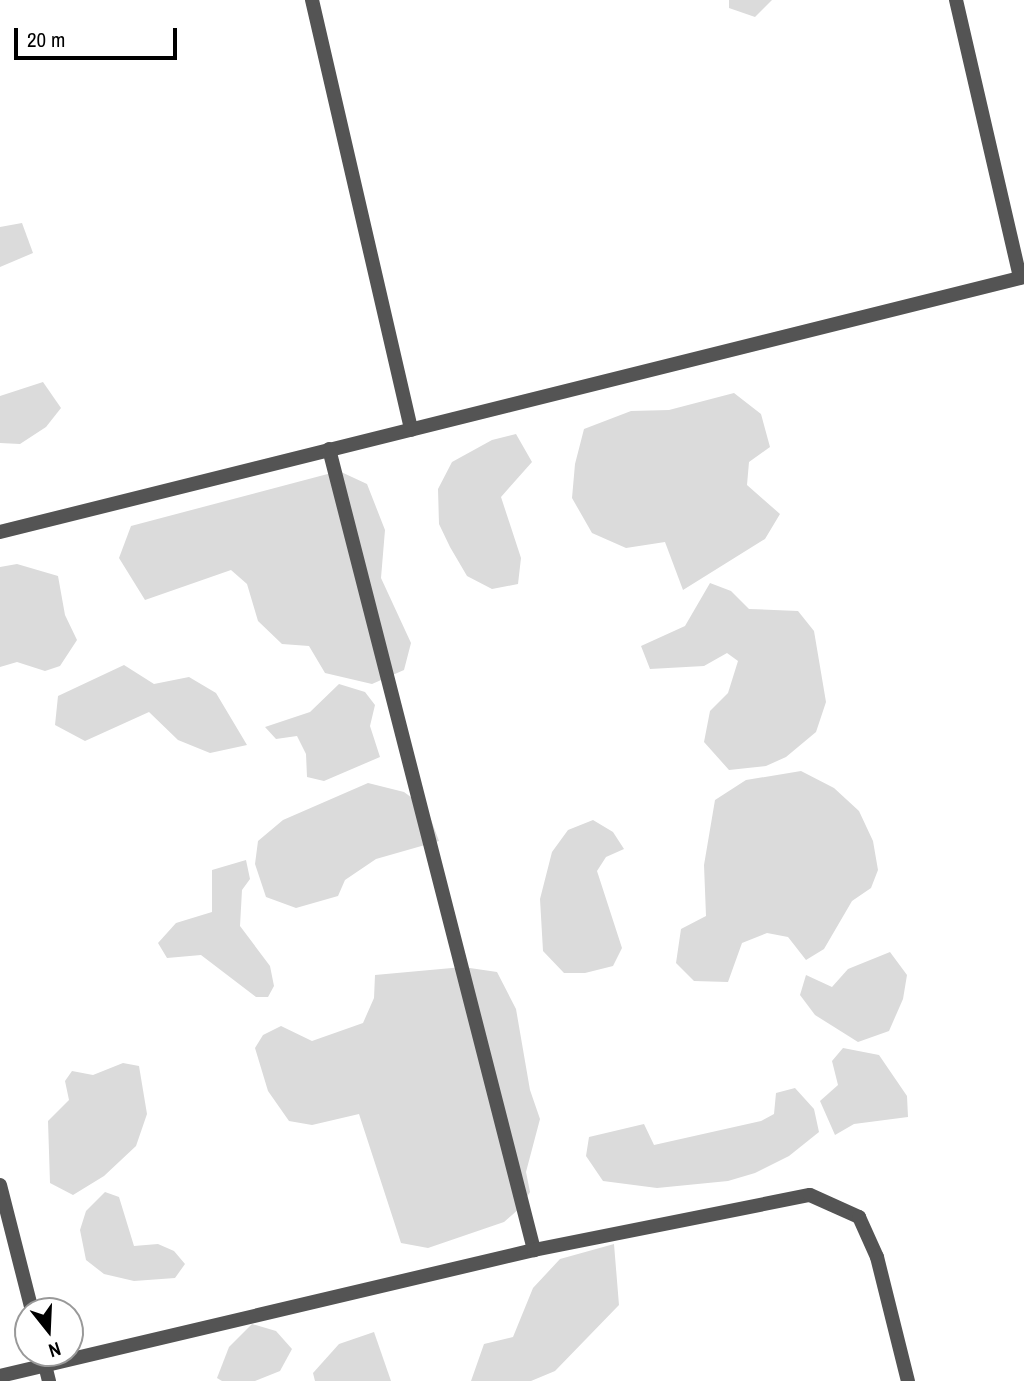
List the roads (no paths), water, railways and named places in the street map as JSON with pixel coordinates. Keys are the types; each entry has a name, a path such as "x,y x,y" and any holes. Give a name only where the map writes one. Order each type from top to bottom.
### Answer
{"street":[{"path":"312,0 411,430"},
{"path":"0,533 1022,278 956,0"},
{"path":"329,449 534,1250"},
{"path":"0,1185 28,1297"},
{"path":"84,1349 534,1250 810,1195 859,1217 877,1257 908,1381"},
{"path":"0,1376 22,1367"}]}
